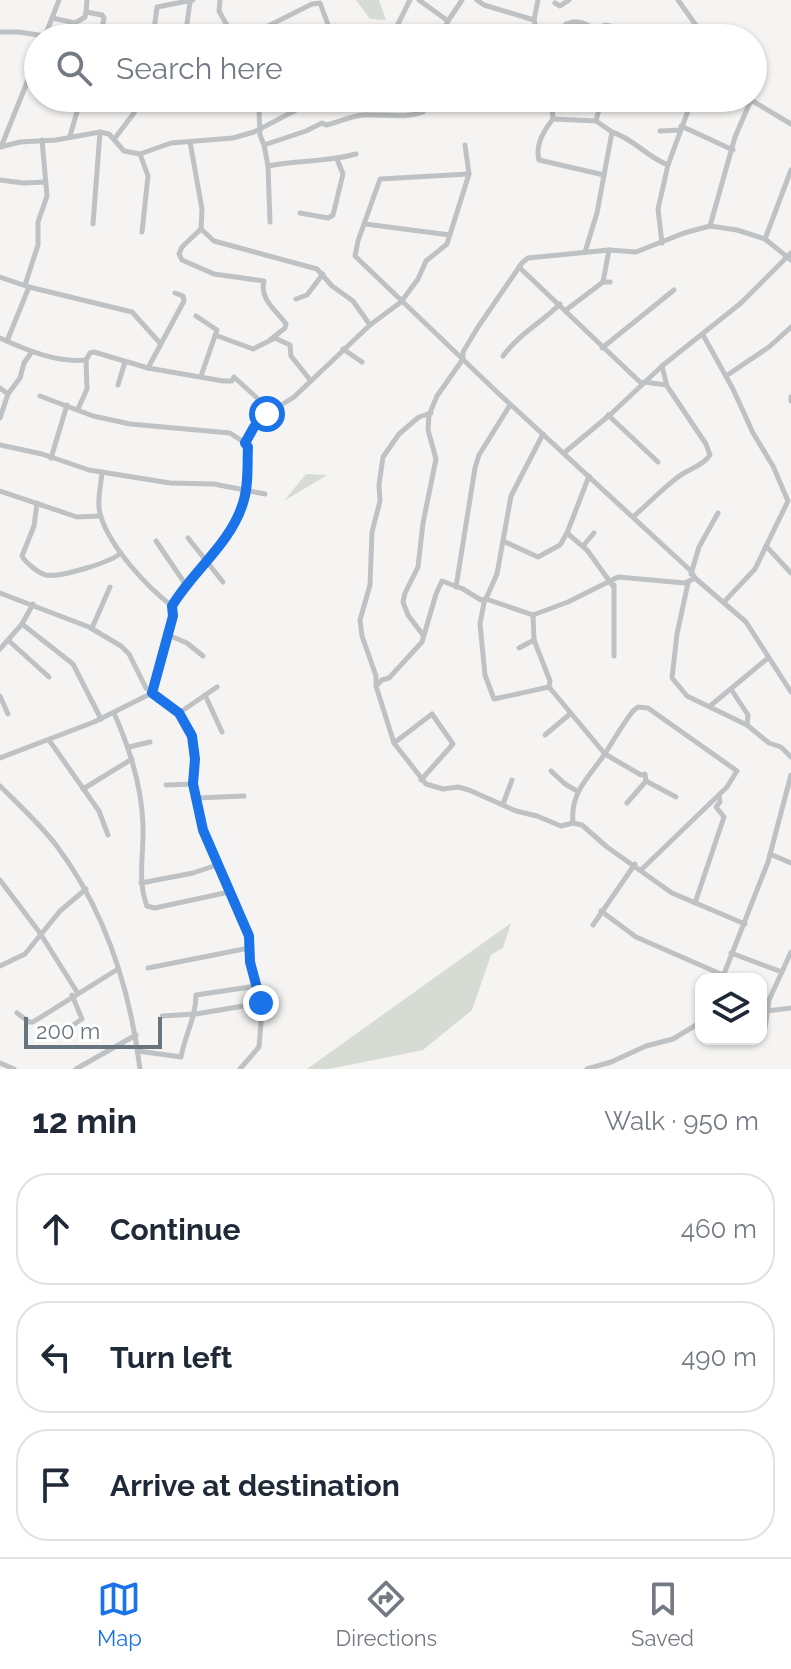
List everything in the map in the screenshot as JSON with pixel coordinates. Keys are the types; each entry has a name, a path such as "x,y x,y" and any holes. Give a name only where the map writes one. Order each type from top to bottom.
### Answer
{"street":[{"path":"50,24 59,0"},
{"path":"52,18 75,23 85,17 87,0"},
{"path":"220,0 219,11 226,24"},
{"path":"398,24 410,0"},
{"path":"419,0 448,21"},
{"path":"447,24 462,0"},
{"path":"477,0 533,22 538,0"},
{"path":"555,3 560,6 569,0"},
{"path":"678,0 695,24"},
{"path":"155,24 157,7 192,1 188,24"},
{"path":"272,24 320,3 328,24"},
{"path":"86,12 102,15 103,24"},
{"path":"0,32 24,35"},
{"path":"0,147 24,91"},
{"path":"767,109 791,124"},
{"path":"70,136 77,112"},
{"path":"115,138 134,112"},
{"path":"259,112 259,128 268,166 270,222"},
{"path":"0,147 100,132 115,138 124,151 140,154 171,143 233,138 254,132 296,112"},
{"path":"264,145 341,119 386,115 410,117 423,112"},
{"path":"552,112 553,119 543,131 537,153 539,160 604,175"},
{"path":"596,121 598,112"},
{"path":"662,243 658,209 668,165 687,112"},
{"path":"710,226 745,112"},
{"path":"553,119 596,121 633,142 651,159 668,165"},
{"path":"660,131 680,128 733,150"},
{"path":"93,224 100,132"},
{"path":"585,252 597,213 612,132"},
{"path":"42,140 47,196 38,222 38,245 27,286 3,340 31,353 73,361 86,360"},
{"path":"190,142 202,209 201,229 179,254 182,260 214,274 264,281 264,297 286,324 270,340"},
{"path":"245,443 254,427 267,414 294,397 370,325 401,302 418,279 426,261 447,244 469,174 465,145"},
{"path":"140,154 149,184 142,232"},
{"path":"268,166 356,154"},
{"path":"300,213 328,218 333,215 343,174 337,159"},
{"path":"765,239 791,170"},
{"path":"469,174 380,179 355,256 510,405 746,622 791,692"},
{"path":"0,180 46,182"},
{"path":"365,224 450,235"},
{"path":"423,635 407,614 403,602 418,567 436,459 428,430 431,413 437,396 463,359 463,352 478,327 519,267 528,258 609,250 636,252 710,226 765,239 790,256 741,303 662,366 564,453"},
{"path":"201,229 214,241 306,264 323,274 332,286 353,301 370,325"},
{"path":"566,310 606,282 609,250"},
{"path":"519,267 602,348 643,383 667,386"},
{"path":"296,299 307,295 323,274"},
{"path":"0,277 132,312 160,343"},
{"path":"602,348 674,290"},
{"path":"148,368 184,301 183,296 175,293"},
{"path":"503,356 515,339 560,304"},
{"path":"196,316 217,330 201,376"},
{"path":"726,376 769,347 791,327"},
{"path":"215,335 253,349 275,338 290,345 293,359 311,381"},
{"path":"703,335 780,480 789,510 755,569 724,602"},
{"path":"343,349 362,362"},
{"path":"78,409 87,389 86,360 94,352 148,368 223,381 232,381 234,377 257,398 267,414"},
{"path":"0,418 8,394 20,378 31,353"},
{"path":"118,385 125,362"},
{"path":"633,517 669,484 710,455 706,444 667,386 662,366"},
{"path":"0,388 8,394"},
{"path":"0,758 101,719 152,693 168,635 172,606 238,517 246,490 248,447 230,433 130,424 93,416 40,396"},
{"path":"51,458 67,405"},
{"path":"456,587 475,468 479,455 510,405"},
{"path":"431,413 419,417 405,428 383,457 380,501 372,532 370,585 360,620 394,743 421,780 443,789 458,787 561,826 573,823 582,825 607,847 672,893 745,924"},
{"path":"608,415 658,462"},
{"path":"543,434 511,496 505,542 497,574 486,599 480,634 491,695 498,699 549,687"},
{"path":"0,445 102,472 170,483 214,484 265,494"},
{"path":"102,472 100,516 121,553 163,601 172,606"},
{"path":"505,542 538,557 560,545 589,476"},
{"path":"0,491 77,517 100,516"},
{"path":"37,503 34,526 22,559 45,575 60,575 113,559 121,553"},
{"path":"718,513 699,547 691,571 679,619 672,678 687,696 747,725 791,757"},
{"path":"567,533 583,546 612,583 614,656"},
{"path":"583,546 594,533"},
{"path":"188,538 223,582"},
{"path":"156,541 186,585"},
{"path":"766,546 791,573"},
{"path":"376,686 389,678 421,643 441,582 481,600 533,615 612,583 618,577 689,583 695,578"},
{"path":"92,628 110,587"},
{"path":"0,593 92,628 126,650 146,688 179,713 186,724 194,748 193,784 203,830 249,936 261,1003 261,1041 258,1050 240,1069"},
{"path":"0,649 22,624 33,604"},
{"path":"407,614 417,621 427,622"},
{"path":"533,615 534,640 550,681 549,687 605,754 641,775 645,774 646,781 627,803"},
{"path":"22,624 73,664 101,719"},
{"path":"168,635 187,643 203,656"},
{"path":"8,640 49,677"},
{"path":"519,648 534,640"},
{"path":"710,706 768,658"},
{"path":"179,713 217,687"},
{"path":"731,689 748,715 747,725"},
{"path":"205,695 222,732"},
{"path":"0,696 8,714"},
{"path":"573,823 577,791 633,711 644,707 737,771 719,795 641,870"},
{"path":"114,713 129,747 144,828 141,883 147,906 152,909 229,892"},
{"path":"394,743 432,714 453,744 421,780"},
{"path":"545,735 570,714"},
{"path":"49,740 103,819 108,835"},
{"path":"129,747 150,742"},
{"path":"83,789 132,759"},
{"path":"551,771 577,791"},
{"path":"724,973 770,854 791,775"},
{"path":"503,804 512,780"},
{"path":"646,781 676,797"},
{"path":"166,785 193,784"},
{"path":"0,786 54,843 86,889 105,929 118,968 136,1035 140,1069"},
{"path":"695,903 724,818 716,807 720,802 719,795"},
{"path":"197,798 244,796"},
{"path":"770,854 791,863"},
{"path":"593,925 635,864"},
{"path":"141,883 217,865"},
{"path":"0,880 40,933 75,994 82,1019 70,1027"},
{"path":"0,966 22,956 60,911 86,889"},
{"path":"601,911 636,937 713,973"},
{"path":"148,968 249,948"},
{"path":"791,952 771,994 767,1011 791,1008"},
{"path":"731,953 782,972"},
{"path":"17,1013 33,1022 118,968"},
{"path":"138,1051 181,1057 185,1036 196,1014 196,995 257,986"},
{"path":"162,1016 196,1014 261,1003"},
{"path":"587,1069 673,1039 695,1026"},
{"path":"76,1069 136,1035"},
{"path":"0,1063 14,1069"}],"shaded area":[{"path":"356,0 379,0 386,20 370,19"},
{"path":"306,474 327,475 284,501"},
{"path":"511,923 503,948 491,955 472,1010 423,1050 329,1069 307,1069"}],"route":[{"path":"261,1003 250,962 249,936 203,830 193,784 195,759 192,736 179,713 152,693 173,616 172,606 238,517 246,490 248,447 245,443 254,427 267,414"}]}
